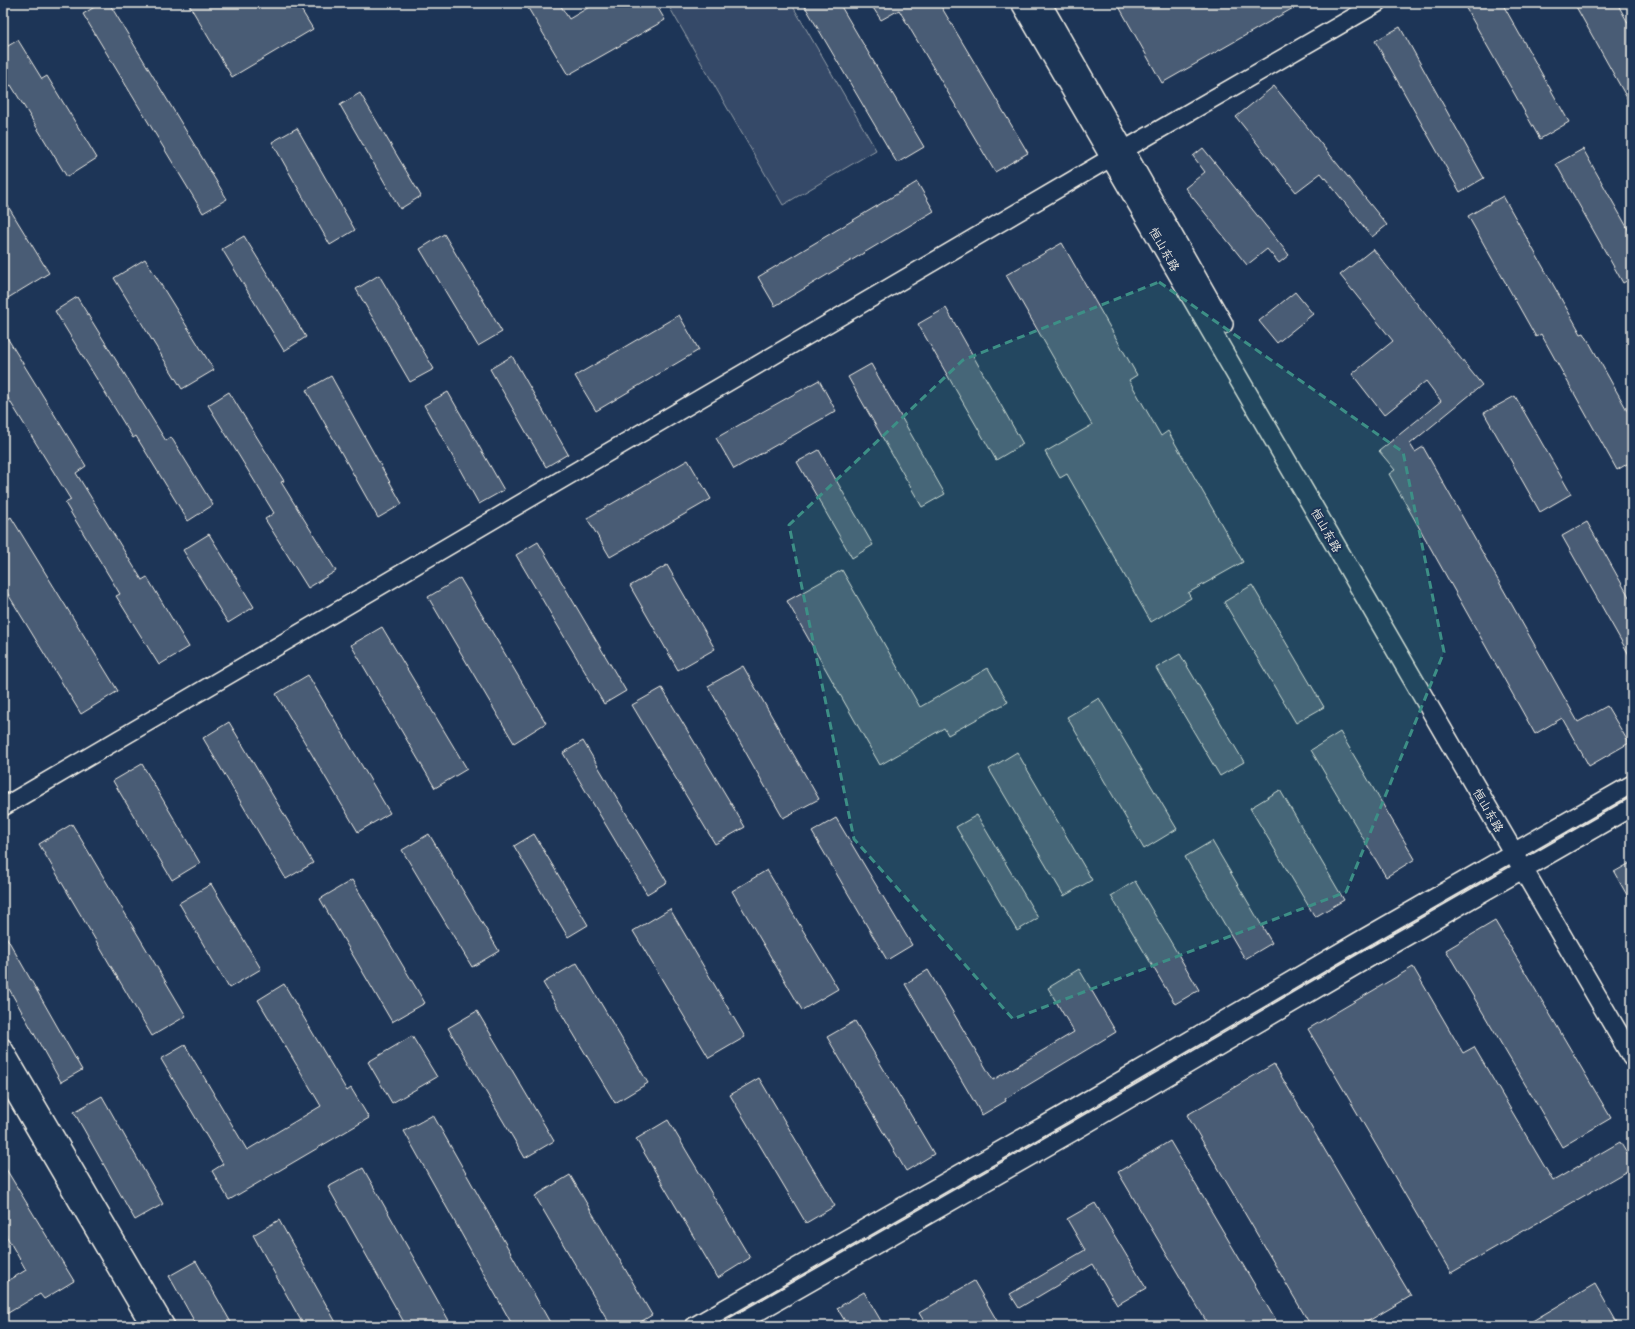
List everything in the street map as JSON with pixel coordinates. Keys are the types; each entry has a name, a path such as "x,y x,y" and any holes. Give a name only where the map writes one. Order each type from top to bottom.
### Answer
{"main road":[{"name":"恒山东路","path":"1021,3 1118,154"},
{"name":"恒山东路","path":"1040,3 1118,154 1518,849 1632,1032"},
{"name":"恒山东路","path":"1528,866 1632,1057"}],"street":[{"path":"3,807 1378,3"},
{"path":"694,1326 1049,1123 1632,784"},
{"path":"734,1326 1071,1133 1528,866 1632,807"},
{"path":"3,1047 166,1326"},
{"path":"3,1074 150,1326"}],"highlighted area":[{"path":"1159,282 1403,452 1444,652 1346,892 1013,1019 854,839 789,525 963,360"}],"shaded area":[{"path":"667,3 791,3 876,150 783,205"}],"building":[{"path":"101,3 109,3 227,199 203,213 83,14"},
{"path":"188,3 297,3 313,29 232,77"},
{"path":"525,3 559,3 569,19 596,3 655,3 665,20 568,75"},
{"path":"803,3 839,3 924,147 897,163"},
{"path":"870,3 939,3 1028,153 995,172 899,10 881,20"},
{"path":"1117,3 1302,3 1162,83"},
{"path":"1463,3 1502,3 1569,122 1540,139"},
{"path":"1574,3 1617,3 1632,30 1632,107"},
{"path":"1400,27 1484,178 1460,192 1375,41"},
{"path":"18,40 42,79 47,76 97,158 67,177 11,85 3,90 3,49"},
{"path":"1274,86 1387,225 1372,237 1321,173 1296,192 1236,117"},
{"path":"360,93 421,196 400,209 340,105"},
{"path":"297,128 355,230 330,245 272,142"},
{"path":"1203,148 1289,255 1279,263 1267,249 1247,265 1185,188 1205,172 1193,156"},
{"path":"1583,149 1632,236 1632,278 1623,283 1556,164"},
{"path":"917,182 934,211 775,306 758,277"},
{"path":"1503,196 1581,334 1584,333 1632,419 1632,461 1617,470 1541,334 1536,337 1468,216"},
{"path":"3,198 49,273 3,301"},
{"path":"444,234 502,332 478,346 420,249"},
{"path":"244,236 306,337 284,351 222,249"},
{"path":"1062,243 1137,375 1129,380 1161,436 1168,431 1243,562 1188,593 1191,598 1151,622 1067,474 1060,478 1045,452 1092,425 1006,275"},
{"path":"1373,249 1482,385 1410,444 1415,452 1423,447 1578,722 1607,706 1629,743 1589,766 1562,718 1535,734 1389,474 1395,470 1379,451 1441,401 1426,381 1384,415 1352,374 1393,341 1340,275"},
{"path":"145,259 214,370 182,389 114,278"},
{"path":"379,275 434,369 410,382 356,289"},
{"path":"1295,292 1313,314 1277,343 1259,321"},
{"path":"77,297 166,441 171,437 213,505 188,521 136,436 133,438 55,311"},
{"path":"946,308 1023,444 996,460 918,324"},
{"path":"679,315 699,350 596,411 575,376"},
{"path":"3,331 86,466 76,473 142,580 147,577 189,647 159,665 116,596 120,594 65,503 71,500 3,390"},
{"path":"512,356 568,454 546,467 490,369"},
{"path":"871,364 945,494 922,507 848,377"},
{"path":"331,376 402,504 378,518 306,390"},
{"path":"819,380 836,411 734,469 716,438"},
{"path":"229,392 284,481 281,482 336,571 308,588 265,519 274,513 208,405"},
{"path":"448,392 504,490 479,504 424,405"},
{"path":"1515,396 1571,494 1540,512 1484,413"},
{"path":"819,450 873,545 852,558 797,462"},
{"path":"688,460 711,499 610,557 587,518"},
{"path":"11,517 118,691 81,714 3,586 3,522"},
{"path":"1587,522 1632,602 1632,660 1562,536"},
{"path":"209,534 254,607 228,623 183,550"},
{"path":"538,542 626,691 604,704 516,555"},
{"path":"667,565 715,649 678,670 630,586"},
{"path":"842,570 920,707 988,668 1008,702 948,735 944,728 880,765 787,601"},
{"path":"460,578 546,723 514,743 428,597"},
{"path":"1252,585 1324,707 1296,723 1224,602"},
{"path":"382,627 467,769 435,788 351,645"},
{"path":"1180,654 1244,762 1220,776 1156,668"},
{"path":"743,666 819,799 783,818 708,686"},
{"path":"308,675 390,813 358,832 276,694"},
{"path":"662,688 745,827 715,844 632,705"},
{"path":"1099,698 1177,829 1144,849 1067,717"},
{"path":"229,722 313,863 286,879 203,738"},
{"path":"1340,732 1415,859 1386,877 1311,750"},
{"path":"583,741 667,882 647,894 563,753"},
{"path":"1017,752 1092,880 1064,896 989,769"},
{"path":"142,764 200,863 172,880 113,781"},
{"path":"1280,790 1344,900 1315,917 1250,808"},
{"path":"977,815 1038,918 1017,931 956,827"},
{"path":"836,818 912,945 887,960 812,832"},
{"path":"72,824 186,1016 152,1036 39,844"},
{"path":"429,834 499,951 472,967 402,850"},
{"path":"534,834 588,925 568,937 514,846"},
{"path":"1212,841 1272,943 1245,959 1185,857"},
{"path":"1632,862 1632,904 1614,872"},
{"path":"767,870 838,989 802,1010 732,891"},
{"path":"352,880 425,1003 392,1022 320,899"},
{"path":"1135,881 1199,990 1175,1004 1111,896"},
{"path":"211,884 261,969 229,988 179,903"},
{"path":"670,909 745,1037 709,1058 633,931"},
{"path":"1495,921 1611,1118 1562,1147 1446,950"},
{"path":"3,931 82,1070 61,1082 3,978"},
{"path":"577,963 648,1083 615,1103 543,983"},
{"path":"1413,967 1463,1053 1474,1047 1553,1181 1620,1142 1632,1162 1632,1168 1451,1273 1308,1029"},
{"path":"1079,969 1116,1032 1005,1099 1006,1101 982,1115 905,984 928,970 993,1080 1074,1032 1048,988"},
{"path":"284,984 347,1091 351,1088 369,1118 229,1200 212,1171 223,1164 161,1059 185,1045 247,1150 321,1106 258,1000"},
{"path":"477,1011 554,1141 525,1158 448,1028"},
{"path":"855,1021 934,1154 906,1171 827,1037"},
{"path":"412,1036 437,1077 392,1103 368,1062"},
{"path":"1274,1064 1411,1296 1360,1326 1311,1326 1187,1115"},
{"path":"759,1078 835,1206 806,1223 730,1095"},
{"path":"102,1096 163,1204 135,1220 74,1112"},
{"path":"433,1115 552,1326 513,1326 404,1131"},
{"path":"668,1120 750,1258 718,1278 636,1139"},
{"path":"1170,1141 1279,1326 1209,1326 1118,1172"},
{"path":"3,1164 74,1281 44,1299 40,1294 3,1316 3,1284 26,1270 3,1230"},
{"path":"363,1168 452,1326 406,1326 328,1187"},
{"path":"570,1175 652,1315 634,1326 611,1326 535,1196"},
{"path":"1095,1203 1146,1288 1117,1305 1093,1264 1019,1308 1010,1294 1085,1250 1067,1219"},
{"path":"279,1220 338,1326 304,1326 253,1235"},
{"path":"196,1261 233,1326 197,1326 169,1276"},
{"path":"974,1281 1000,1326 927,1326 919,1313"},
{"path":"1595,1284 1619,1326 1524,1326"},
{"path":"864,1292 884,1326 848,1326 837,1308"}]}
